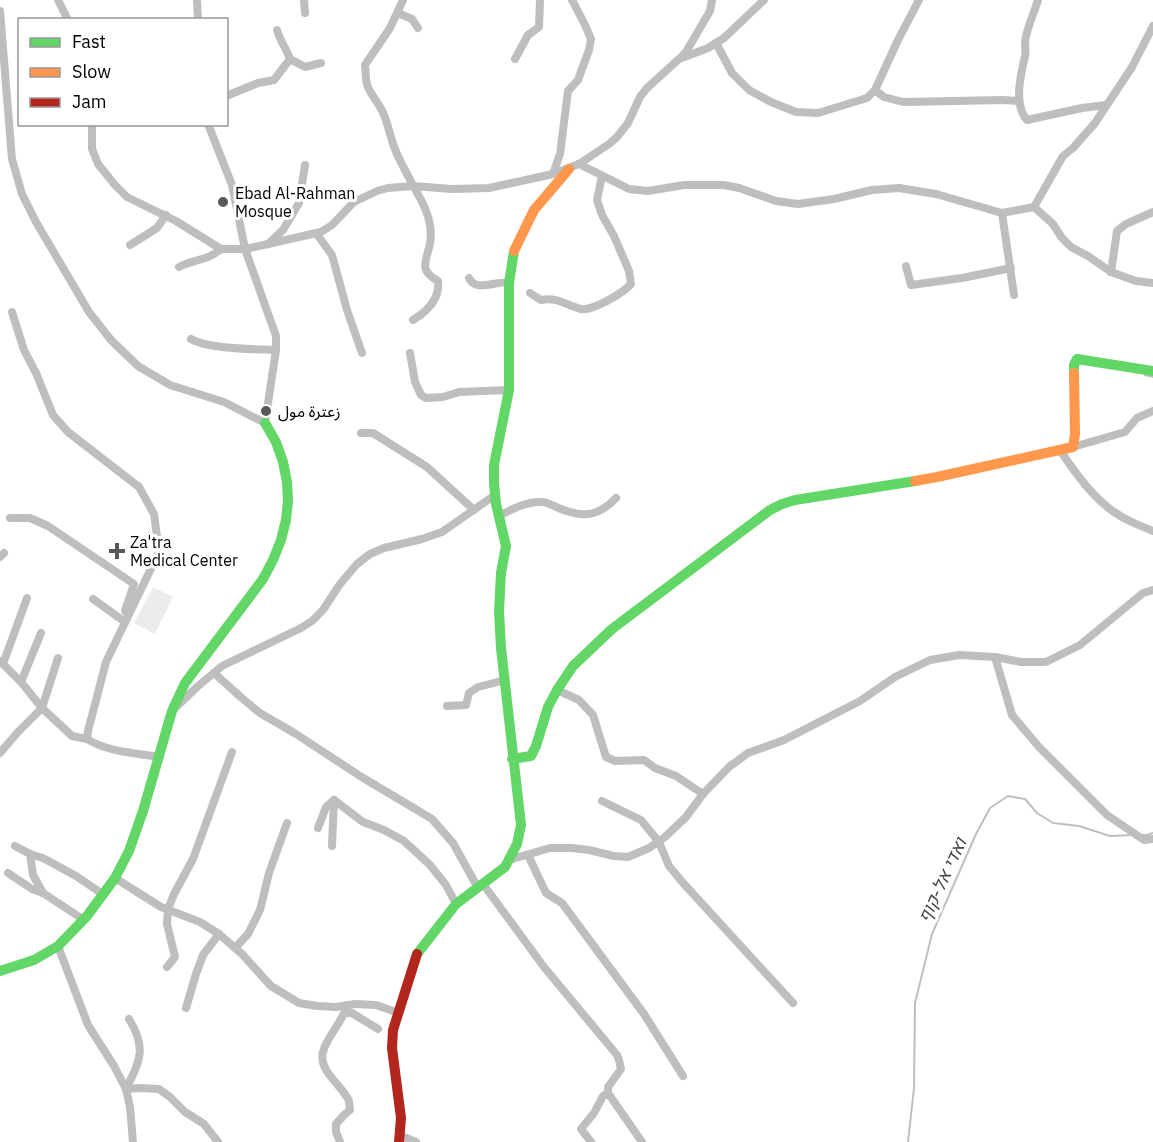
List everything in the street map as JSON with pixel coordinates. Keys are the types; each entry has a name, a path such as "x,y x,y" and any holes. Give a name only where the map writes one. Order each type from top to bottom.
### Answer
{"street":[{"path":"58,0 67,18"},
{"path":"197,0 198,18"},
{"path":"304,0 305,13"},
{"path":"404,0 390,28 365,65 368,89 384,113 397,153 427,212 431,232 424,264 426,272 438,281 439,289 437,297 426,312 413,320"},
{"path":"515,59 528,34 539,27 540,0"},
{"path":"553,174 560,154 568,91 578,80 591,39 572,0"},
{"path":"92,126 92,149 98,164 127,197 176,220 221,249 245,249 321,232 332,225 354,202 376,191 413,186 452,189 489,188 553,174 574,166 617,137 628,123 640,97 647,88 686,52 710,11 712,0"},
{"path":"679,59 708,48 724,38 764,0"},
{"path":"716,43 732,73 748,90 796,112 818,114 867,98 875,90 919,0"},
{"path":"1038,0 1025,41 1026,54 1022,65 1019,101 1022,115 1027,120 1106,105"},
{"path":"0,11 12,159 16,175 22,194 36,222 89,312 111,340 138,366 170,385 224,402 265,423 282,457 289,491 286,524 270,568 185,683 172,711 143,811 129,851 115,878 84,920 58,946 34,960 0,971"},
{"path":"398,13 412,19 418,28"},
{"path":"574,166 629,189 648,192 684,185 724,185 740,188 776,201 798,204 872,190 899,189 936,194 1002,213 1034,207 1064,156 1095,123 1132,68 1153,26"},
{"path":"277,30 280,42 287,49 290,59 305,67 321,63"},
{"path":"228,95 273,80 290,59"},
{"path":"875,90 884,97 903,102 1019,101"},
{"path":"209,126 232,185 245,249 276,336 265,423"},
{"path":"268,244 283,230 299,203 305,165"},
{"path":"416,1142 399,1138 400,1118 392,1048 393,1029 416,955 456,904 505,867 518,844 521,825 512,759 499,611 501,573 506,546 494,483 494,465 509,390 509,283 515,248 523,229 534,210 574,166"},
{"path":"530,292 541,300 561,301 585,310 626,290 630,284 629,271 597,200 602,176"},
{"path":"1034,207 1053,224 1071,247 1111,272 1153,284"},
{"path":"1111,272 1117,231 1126,224 1153,212"},
{"path":"1002,213 1014,295"},
{"path":"130,245 158,228 165,215"},
{"path":"316,233 332,255 347,310 362,352"},
{"path":"179,267 212,257 221,249"},
{"path":"906,266 911,285 1011,268"},
{"path":"469,278 471,283 483,286 502,281 509,283"},
{"path":"12,312 24,350 53,415 68,432 139,487 154,513 159,552 106,662 87,739"},
{"path":"191,339 224,347 276,350"},
{"path":"410,352 415,382 421,395 426,398 443,397 459,392 509,390"},
{"path":"1073,447 1075,434 1074,365 1077,359 1153,371"},
{"path":"512,759 531,756 548,707 573,666 612,629 770,510 795,501 937,477 1073,447 1125,432 1137,418 1153,411"},
{"path":"361,433 373,433 427,467 474,510"},
{"path":"1060,450 1085,484 1110,509 1132,523 1153,531"},
{"path":"172,711 222,666 312,621 323,610 357,564 370,554 442,532 495,495"},
{"path":"499,516 522,505 543,502 570,512 590,514 607,507 616,498"},
{"path":"10,518 30,518 48,526 134,584 125,610 127,619"},
{"path":"509,860 550,848 589,849 614,856 628,857 659,842 686,817 703,794 729,767 748,753 784,740 860,701 895,677 930,660 959,655 995,657 1021,662 1046,662 1080,645 1143,593 1153,590"},
{"path":"27,598 1,662 42,708 72,736 110,748 160,757"},
{"path":"93,599 127,619"},
{"path":"21,682 41,633"},
{"path":"995,657 1012,715 1039,747 1107,815 1144,840 1153,839"},
{"path":"0,753 42,708 57,658"},
{"path":"214,673 260,713 432,819 453,843 481,886 544,967 617,1054 621,1068 608,1087 609,1093 642,1142"},
{"path":"447,706 466,705 470,693 478,687 505,680"},
{"path":"557,690 579,700 593,715 606,757 615,761 644,760 655,768 676,776 703,794"},
{"path":"167,967 175,957 167,924 168,909 193,859 232,752"},
{"path":"334,800 363,822 404,841 430,865 446,885 456,904"},
{"path":"318,828 326,807 334,800"},
{"path":"332,846 334,800"},
{"path":"602,801 641,820 659,842 669,866 793,1003"},
{"path":"235,948 248,933 260,910 269,873 287,823"},
{"path":"15,846 76,876 104,895"},
{"path":"30,854 33,875 43,893"},
{"path":"528,855 546,893 561,903 568,912 644,1014 683,1076"},
{"path":"8,873 84,920"},
{"path":"115,878 161,907 200,922 219,934 271,986 298,1003 346,1009 378,1029"},
{"path":"186,1008 203,955 219,934"},
{"path":"58,946 88,1025 126,1089 133,1142"},
{"path":"340,1142 336,1124 350,1110 349,1102 326,1069 322,1060 323,1049 346,1009 355,1004 376,1005 399,1012"},
{"path":"126,1089 136,1067 141,1047 139,1037 129,1019"},
{"path":"126,1089 159,1089 185,1112 204,1124 218,1142"},
{"path":"591,1142 581,1129 594,1113 603,1096 609,1093"}],"shaded area":[{"path":"153,587 173,597 155,634 134,623"}],"waterway":[{"path":"1145,375 1153,377"},
{"name":"ואדי אל-קוף","path":"908,1142 914,1088 915,1003 932,934 976,834 990,808 1008,796 1025,799 1037,813 1053,823 1079,826 1110,836 1133,835"},
{"name":"ואדי אל-קוף","path":"1141,835 1153,833"}],"traffic: fast":[{"path":"417,954 456,904 505,867 517,844 521,825 499,611 501,573 506,546 496,504 494,483 494,465 509,390 509,283 514,251"},
{"path":"1074,373 1077,359 1153,371"},
{"path":"0,971 34,960 58,946 87,916 115,878 129,851 172,711 185,683 263,579 273,560 286,520 287,482 276,442 265,423"},
{"path":"512,759 531,756 548,707 573,666 612,629 770,510 795,500 915,481"}],"traffic: slow":[{"path":"514,251 534,210 569,169"},
{"path":"915,481 1073,447 1075,434 1074,373"}],"traffic: jam":[{"path":"399,1142 401,1118 392,1048 393,1030 417,954"}],"place":[{"name":"Ebad Al-Rahman Mosque","path":"223,202"},
{"name":"زعترة مول","path":"266,411"},
{"name":"Za'tra Medical Center","path":"117,551"}]}
